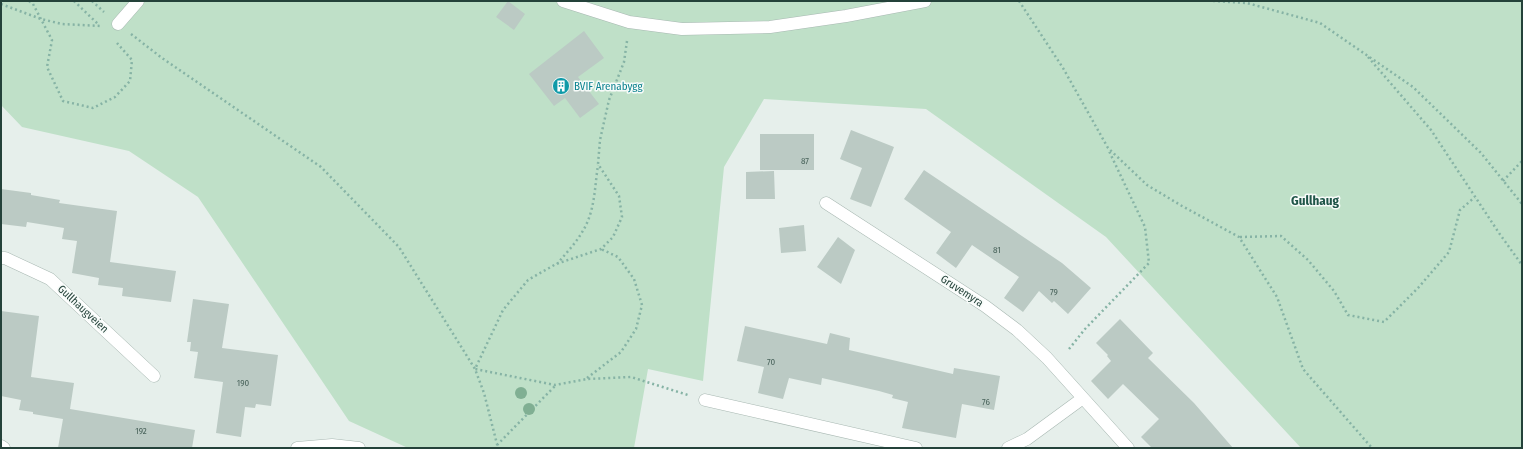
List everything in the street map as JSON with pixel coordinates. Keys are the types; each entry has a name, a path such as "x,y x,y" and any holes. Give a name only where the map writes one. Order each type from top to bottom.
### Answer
{"street":[{"path":"118,24 138,1"},
{"path":"563,1 629,22 682,29 770,27 846,16 925,1"},
{"name":"Gruvemyra","path":"826,203 984,306 1017,330 1047,358 1128,448"},
{"name":"Gullhaugveien","path":"1,258 5,258 50,279 154,376"},
{"path":"1008,448 1027,439 1083,398"},
{"path":"705,400 916,448"},
{"path":"297,448 332,445 359,448"}],"path":[{"path":"29,1 33,4 52,40 47,67 63,100 92,108 115,97 130,81 132,60 116,41"},
{"path":"74,1 106,31"},
{"path":"1019,1 1064,68 1108,148 1145,228 1149,263 1085,329 1069,349"},
{"path":"1213,1 1247,2 1320,23 1413,88 1481,153 1522,204"},
{"path":"1,4 41,20 62,24 100,26 118,24 162,58 321,167 400,247 475,369 484,393 498,446"},
{"path":"556,264 578,239 587,224 592,206 600,140 610,100 624,62 629,22"},
{"path":"1365,54 1431,130 1522,265"},
{"path":"1108,148 1147,185 1182,206 1239,236 1281,236 1308,260 1330,286 1348,315 1384,322 1418,288 1449,252 1460,210 1475,197"},
{"path":"1503,181 1522,160"},
{"path":"475,369 503,310 528,280 556,264 601,249 613,237 622,217 619,196 598,164"},
{"path":"1239,236 1277,297 1303,369 1372,448"},
{"path":"587,379 620,352 636,329 642,306 634,279 618,257 601,249"},
{"path":"475,369 555,385 587,379 630,377 705,400"},
{"path":"498,446 555,385"}],"green space":[{"path":"1,1 1522,1 1522,448 1301,448 1106,237 926,109 764,99 724,167 703,381 648,369 634,448 408,448 349,421 198,197 129,151 22,127 1,105"}],"building":[{"path":"508,1 525,14 514,30 496,17"},
{"name":"BVIF Arenabygg","path":"584,31 604,58 578,77 599,104 580,118 565,98 554,106 529,74"},
{"path":"851,130 894,147 871,207 850,199 862,168 840,159"},
{"path":"760,134 814,134 814,170 760,170"},
{"path":"924,170 1062,263 1091,288 1068,314 1054,301 1052,303 1039,291 1023,312 1004,298 1019,277 972,245 956,268 936,253 951,232 904,199"},
{"path":"774,171 775,199 746,199 746,172"},
{"path":"1,189 31,193 31,195 60,200 59,203 117,211 110,262 176,271 171,302 122,296 123,288 98,285 99,278 72,273 77,241 62,239 64,228 27,222 26,227 1,224"},
{"path":"804,225 806,251 781,253 779,228"},
{"path":"838,237 855,250 841,284 817,267"},
{"path":"193,299 229,304 222,348 278,355 271,406 256,404 255,408 245,407 241,437 216,433 223,382 194,378 198,352 190,351 191,342 187,342"},
{"path":"1,311 39,316 31,377 74,383 70,409 195,430 192,448 58,448 63,419 19,410 21,400 1,396"},
{"path":"1120,319 1153,353 1148,358 1194,403 1233,448 1152,448 1141,437 1159,419 1123,384 1108,399 1091,381 1111,361 1107,356 1108,355 1096,343"},
{"path":"745,326 827,344 830,333 850,338 849,350 953,374 954,368 1000,376 994,410 962,404 956,438 902,428 908,402 892,398 893,395 822,378 821,385 789,378 783,399 758,393 764,367 737,361"}],"place":[{"name":"BVIF Arenabygg","path":"561,86"}],"district":[{"name":"Gullhaug","path":"1315,200"}]}
